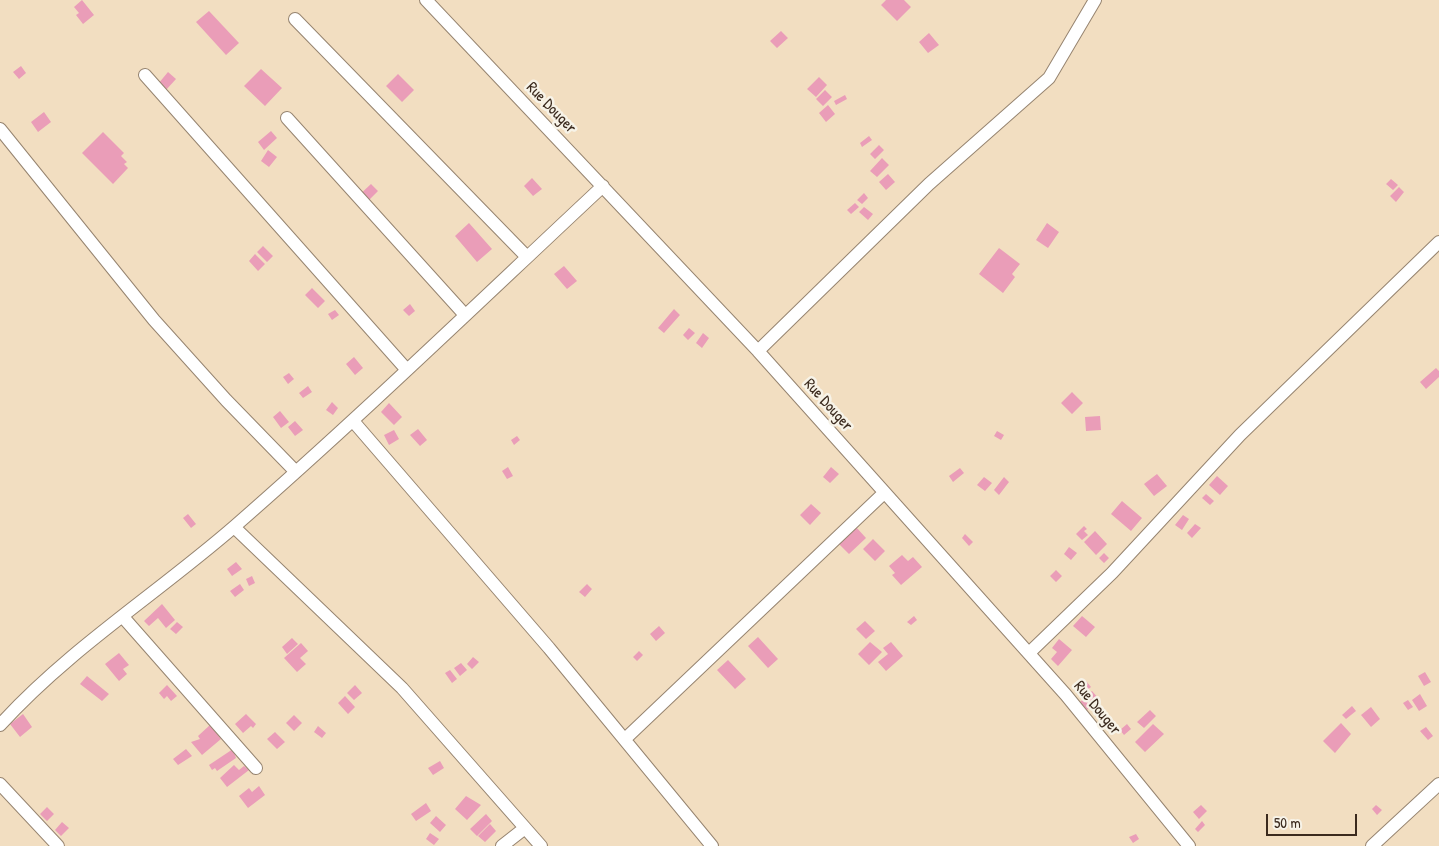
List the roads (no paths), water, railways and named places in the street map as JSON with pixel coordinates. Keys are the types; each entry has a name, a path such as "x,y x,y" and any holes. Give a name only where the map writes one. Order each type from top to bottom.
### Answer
{"street":[{"name":"Rue Douger","path":"426,0 758,351 1066,695 1189,846"},
{"path":"758,351 929,184 1049,78 1095,0"},
{"path":"295,19 527,257"},
{"path":"145,75 407,370"},
{"path":"287,118 465,315"},
{"path":"0,129 154,320 226,400 296,472"},
{"path":"0,725 52,672 234,527 296,472 353,421 603,186"},
{"path":"1029,653 1112,573 1240,435 1439,242"},
{"path":"353,421 625,739 712,846"},
{"path":"625,739 884,493"},
{"path":"234,527 402,688 541,846"},
{"path":"123,617 256,768"},
{"path":"0,784 58,846"},
{"path":"1372,846 1439,784"},
{"path":"502,846 525,828"}]}
